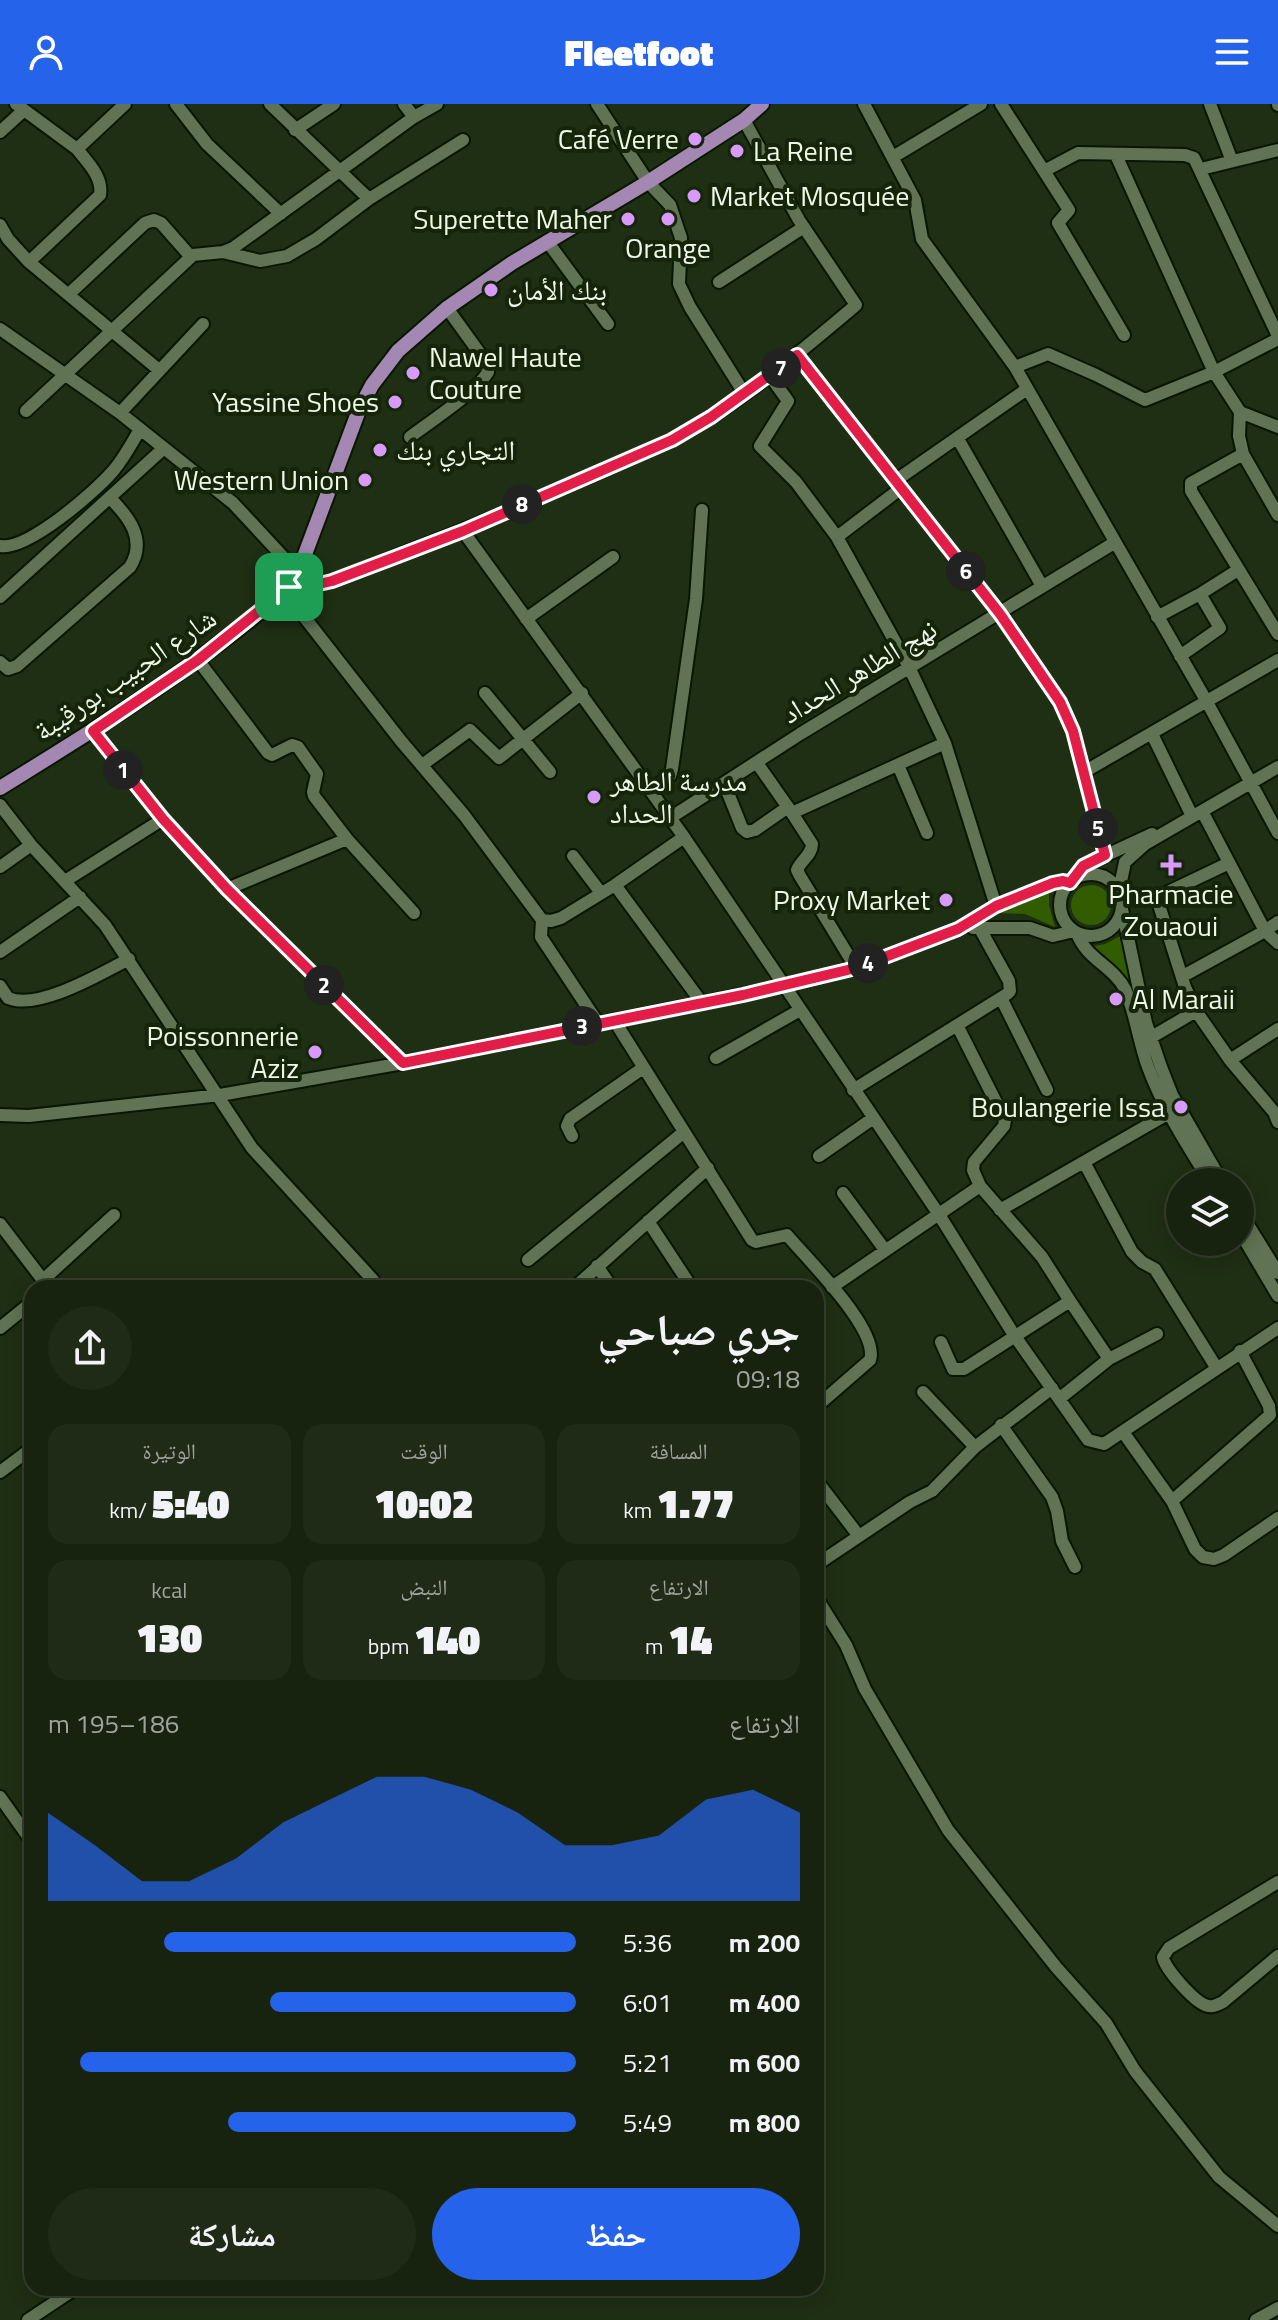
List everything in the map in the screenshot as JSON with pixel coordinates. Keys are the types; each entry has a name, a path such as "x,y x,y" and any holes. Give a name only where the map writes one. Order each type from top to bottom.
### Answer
{"main road":[{"name":"شارع الحبيب بورقيبة","path":"0,788 93,731 198,660 286,589 298,573 359,410 372,385 398,351 447,308 547,241 648,182 744,120 762,104"}],"street":[{"path":"77,149 125,104"},
{"path":"176,104 207,144 281,214"},
{"path":"270,104 369,199"},
{"path":"295,130 334,104"},
{"path":"404,104 414,117"},
{"path":"223,252 437,104"},
{"path":"597,104 648,182 664,196 673,212 681,238 679,274 682,293 744,393"},
{"path":"864,104 917,205 922,239 1015,367 1207,702 1278,833"},
{"path":"893,157 981,104"},
{"path":"1001,104 1069,210 1058,223 1124,335"},
{"path":"1210,104 1232,161"},
{"path":"0,132 20,107 77,149 101,186 100,195 29,262"},
{"path":"286,589 332,581 463,531 672,440 770,376 856,305 804,227 744,120"},
{"path":"26,411 197,253 223,252 260,261 287,256 316,239 369,199 463,140"},
{"path":"1201,169 1278,150"},
{"path":"1015,367 1048,354 1143,400 1214,372 1278,337 1194,158 1185,155 1078,153 1044,171"},
{"path":"1116,155 1214,372 1240,412 1239,436 1243,454 1278,515"},
{"path":"69,294 145,223 154,220 161,223 191,257"},
{"path":"0,225 29,262 159,370"},
{"path":"719,282 804,227"},
{"path":"547,241 608,324"},
{"path":"410,437 488,372 486,362 447,308"},
{"path":"120,413 203,324"},
{"path":"0,329 120,413 242,511 298,573"},
{"path":"797,355 1000,614 1067,715 1105,855"},
{"path":"770,376 788,401 760,446 796,482 837,537 909,667 945,743 996,906"},
{"path":"837,537 897,485 1027,389"},
{"path":"1240,412 1277,424"},
{"path":"0,546 12,546 28,538 87,495 116,468 140,429"},
{"path":"958,439 1042,586"},
{"path":"0,597 164,448"},
{"path":"1243,454 1191,483 1191,487 1278,634"},
{"path":"0,662 8,669 17,666 130,567 136,547 133,527 130,518 110,498"},
{"path":"651,790 670,776 672,769 696,599 702,510"},
{"path":"463,531 684,837 938,1213 1014,1335 1092,1443 1104,1444 1278,1328"},
{"name":"نهج الطاهر الحداد","path":"670,818 909,667 1114,543"},
{"path":"526,619 613,557"},
{"path":"1157,617 1238,570"},
{"path":"286,589 464,815 542,920 541,937 598,1023"},
{"path":"1180,656 1220,628 1200,594"},
{"path":"198,660 268,753 272,755 292,745 298,747 317,774 313,794 347,839 414,913"},
{"path":"1084,772 1278,660"},
{"path":"485,693 550,772"},
{"path":"422,765 466,730 470,730 499,758 582,693"},
{"path":"93,731 163,819 227,889 403,1063"},
{"path":"1152,734 1229,863 1265,931 1278,943"},
{"path":"724,783 742,828 747,832 790,810 945,743"},
{"path":"757,763 812,844 809,855 799,864 800,876 856,968"},
{"path":"898,765 927,833"},
{"path":"1214,1168 1172,1095 1150,1038 1119,891 1123,865 1145,844 1278,767"},
{"path":"0,805 129,959 252,1148 373,1280"},
{"path":"65,881 163,819"},
{"path":"1174,828 1143,837 1083,866 1060,904 1063,919 1085,950 1112,972 1123,986 1139,1042 1169,1113 1202,1168"},
{"path":"542,920 554,921 615,885 684,837"},
{"path":"227,889 347,839"},
{"path":"0,867 31,845"},
{"path":"573,856 601,893"},
{"path":"1229,863 1162,895 1159,905 1196,1011 1230,1060 1274,1112 1278,1122"},
{"path":"4,1118 220,1095 403,1063 702,1003 856,968 958,929 996,906 1053,883 1092,874 1114,884 1119,891"},
{"path":"615,885 702,1003"},
{"path":"0,952 80,897"},
{"path":"958,929 1030,928 1053,936 1075,932 1097,936 1106,933 1120,918 1122,909"},
{"path":"1183,976 1278,922"},
{"path":"853,1090 1010,991 1009,981 979,927"},
{"path":"0,986 8,998 27,1001 77,985 129,959"},
{"path":"1001,998 1047,1090"},
{"path":"716,1058 800,1010"},
{"path":"1150,1038 1196,1011"},
{"path":"614,1020 752,1240 756,1242 787,1235 861,1323 873,1350 870,1360 824,1400"},
{"path":"957,1025 1005,1120 1004,1126 974,1162 973,1170 980,1186 1042,1257 1109,1359"},
{"path":"1230,1060 1278,1029"},
{"path":"572,1136 567,1126 570,1119 643,1068"},
{"path":"1000,1210 1169,1113"},
{"path":"819,1156 872,1119"},
{"path":"528,1260 684,1132"},
{"path":"1084,1162 1132,1252 1155,1269 1216,1367"},
{"path":"582,1280 708,1168"},
{"path":"832,1287 980,1186"},
{"path":"843,1193 885,1250"},
{"path":"50,1280 114,1215"},
{"path":"648,1221 687,1280"},
{"path":"0,1224 43,1280"},
{"path":"1254,1234 1278,1273"},
{"path":"1254,1256 1278,1296"},
{"path":"597,1266 607,1280"},
{"path":"941,1342 953,1369 958,1371 1070,1301"},
{"path":"3,1320 24,1307"},
{"path":"824,1560 910,1502 932,1491 1001,1425 1109,1359 1157,1334"},
{"path":"1172,1501 1270,1415 1269,1406 1240,1351"},
{"path":"923,1392 975,1447"},
{"path":"1001,1425 1052,1497 1062,1541 1075,1567"},
{"path":"1123,1432 1172,1501 1195,1549 1203,1557 1214,1559 1224,1555 1278,1518"},
{"path":"0,1472 24,1454"},
{"path":"824,1490 859,1536"},
{"path":"824,1610 846,1645 865,1689 948,1830 1056,1967 1106,2023 1135,2071 1219,2177 1278,2226"},
{"path":"0,1797 24,1831"},
{"path":"1278,1882 1169,1948 1163,1957 1169,1971 1203,2005 1213,2007 1278,1956"},
{"path":"28,2320 64,2296"},
{"path":"1256,2320 1278,2308"}],"green space":[{"path":"1091,885 1105,891 1111,905 1105,919 1091,925 1077,919 1071,905 1077,891"},
{"path":"1049,891 1055,927 1025,914 999,913"},
{"path":"1122,935 1131,984 1089,947 1105,944"}],"place":[{"name":"Café Verre","path":"695,139"},
{"name":"La Reine","path":"737,151"},
{"name":"Market Mosquée","path":"694,196"},
{"name":"Superette Maher","path":"628,219"},
{"name":"Orange","path":"668,219"},
{"name":"بنك الأمان","path":"491,290"},
{"name":"Nawel Haute Couture","path":"413,373"},
{"name":"Yassine Shoes","path":"395,402"},
{"name":"التجاري بنك","path":"380,450"},
{"name":"Western Union","path":"365,480"},
{"name":"مدرسة الطاهر الحداد","path":"594,797"},
{"name":"Pharmacie Zouaoui","path":"1171,865"},
{"name":"Proxy Market","path":"946,900"},
{"name":"Al Maraii","path":"1116,999"},
{"name":"Poissonnerie Aziz","path":"315,1052"},
{"name":"Boulangerie Issa","path":"1181,1107"}],"route":[{"path":"797,355 1000,614 1060,702 1073,731 1105,855 1083,866 1070,883 1053,883 996,906 958,929 856,968 743,995 403,1063 227,889 163,819 93,731 198,660 289,587 332,581 398,556 672,440 711,417 797,355"}]}
